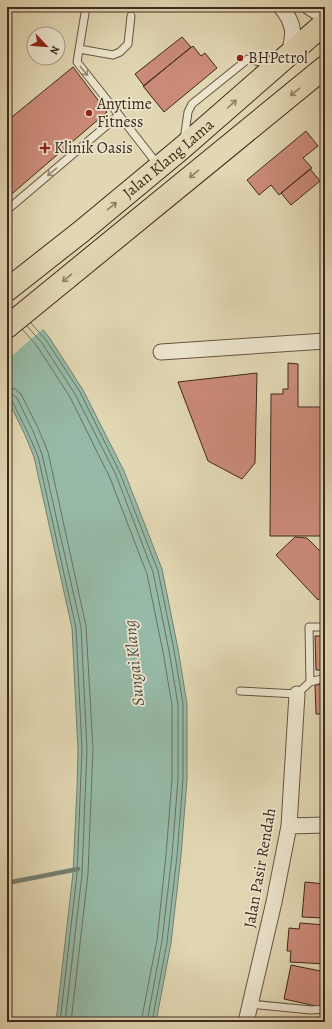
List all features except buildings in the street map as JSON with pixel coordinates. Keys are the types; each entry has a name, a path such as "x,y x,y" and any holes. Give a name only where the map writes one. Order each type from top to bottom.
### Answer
{"main road":[{"name":"Jalan Klang Lama","path":"7,290 82,231 182,148 325,22"},
{"path":"281,60 325,30"},
{"name":"Jalan Klang Lama","path":"7,327 325,67"}],"street":[{"path":"281,7 289,18 293,28 292,43 281,60"},
{"path":"309,7 325,17"},
{"path":"161,352 325,341"},
{"name":"Jalan Pasir Rendah","path":"246,1022 274,902 289,826 297,694"},
{"path":"289,826 325,825"}],"lane":[{"path":"86,7 77,62 159,166"},
{"path":"79,50 113,55 120,52 128,44 131,16"},
{"path":"7,210 119,115"},
{"path":"310,682 309,627 325,627"},
{"path":"240,691 297,694 310,682 325,678"},
{"path":"250,1004 311,1010 325,1009"}],"water":[{"name":"Sungai Klang","path":"7,288 49,337 83,390 124,471 162,569 187,704 187,779 181,856 171,943 156,1022 56,1022 73,873 77,788 78,750 72,628 34,457 7,398"}],"pier":[{"path":"7,286 44,328 7,360"}],"waterway":[{"path":"7,883 78,869"}],"place":[{"name":"BHPetrol","path":"240,58"},
{"name":"Anytime Fitness","path":"89,113"},
{"name":"Klinik Oasis","path":"45,148"}]}
